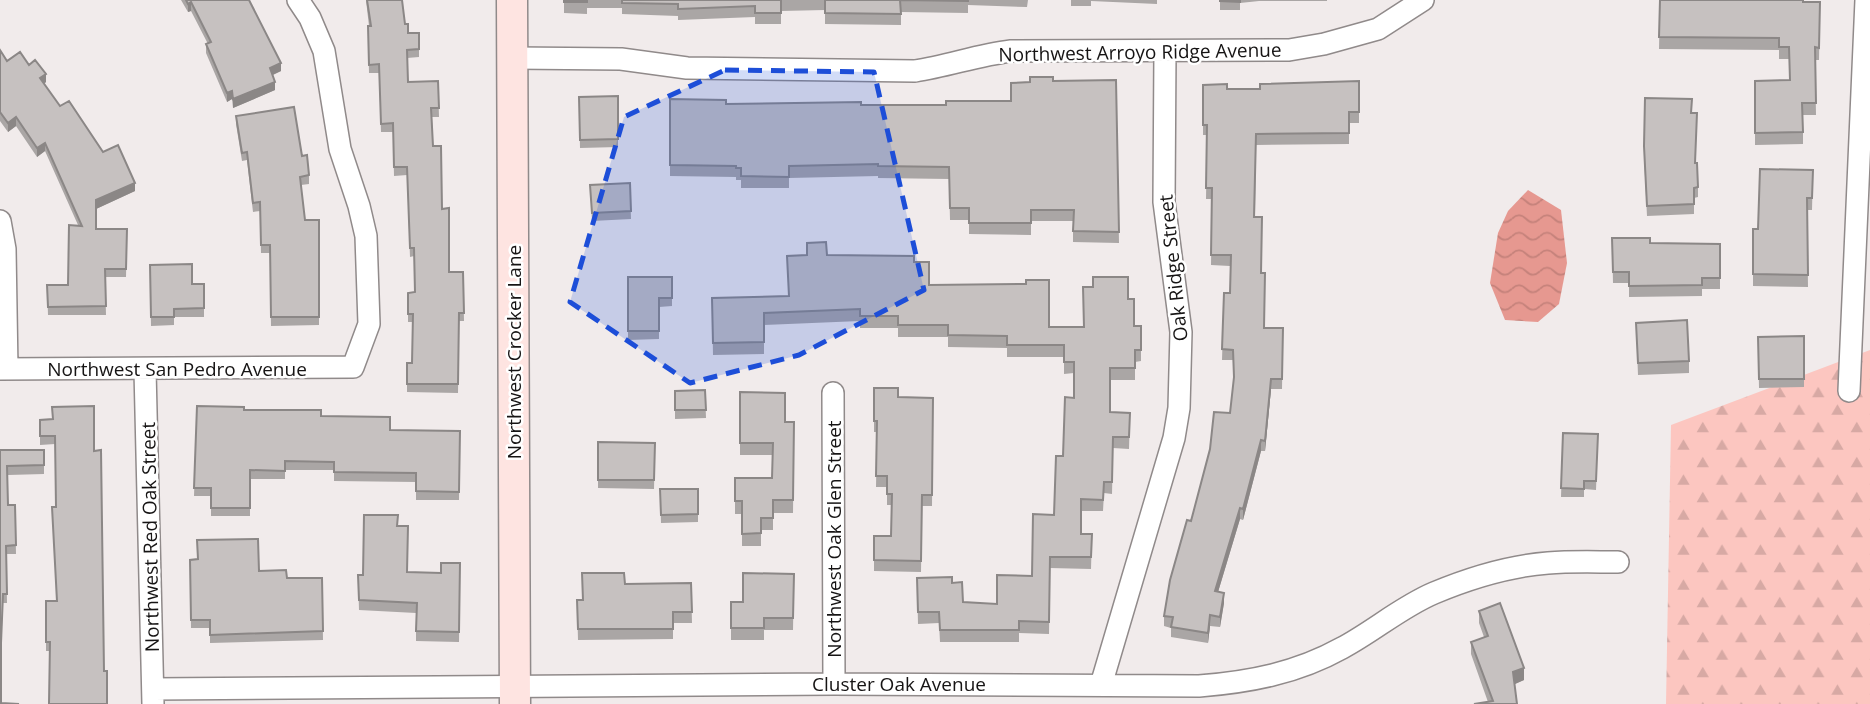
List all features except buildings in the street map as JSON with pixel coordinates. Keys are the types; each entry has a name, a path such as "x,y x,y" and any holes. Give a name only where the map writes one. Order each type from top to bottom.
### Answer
{"street":[{"name":"Northwest San Pedro Avenue","path":"3,369 354,367 369,324 366,236 340,149 324,51 310,18 298,0"},
{"name":"Northwest Crocker Lane","path":"512,0 515,695"},
{"name":"Northwest Arroyo Ridge Avenue","path":"513,58 621,59 687,68 915,71 980,54 1011,51 1289,50 1324,44 1378,29 1423,0"},
{"path":"1849,391 1866,0"},
{"name":"Oak Ridge Street","path":"1101,685 1174,438 1179,408 1181,332 1164,202 1165,51"},
{"path":"0,221 5,249 3,369"},
{"name":"Northwest Red Oak Street","path":"145,370 153,696"},
{"name":"Northwest Oak Glen Street","path":"833,393 834,684"},
{"name":"Cluster Oak Avenue","path":"153,696 515,695 834,684 1239,683 1274,676 1312,663 1344,647 1394,614 1431,594 1465,581 1505,569 1548,563 1618,562"}],"highlighted area":[{"path":"725,70 874,72 924,290 799,355 690,383 570,302 624,117"}],"green space":[{"path":"1870,350 1870,704 1666,704 1671,425"}],"water":[{"path":"1528,190 1561,210 1567,263 1559,304 1538,322 1505,320 1490,283 1498,233 1508,211"}]}
